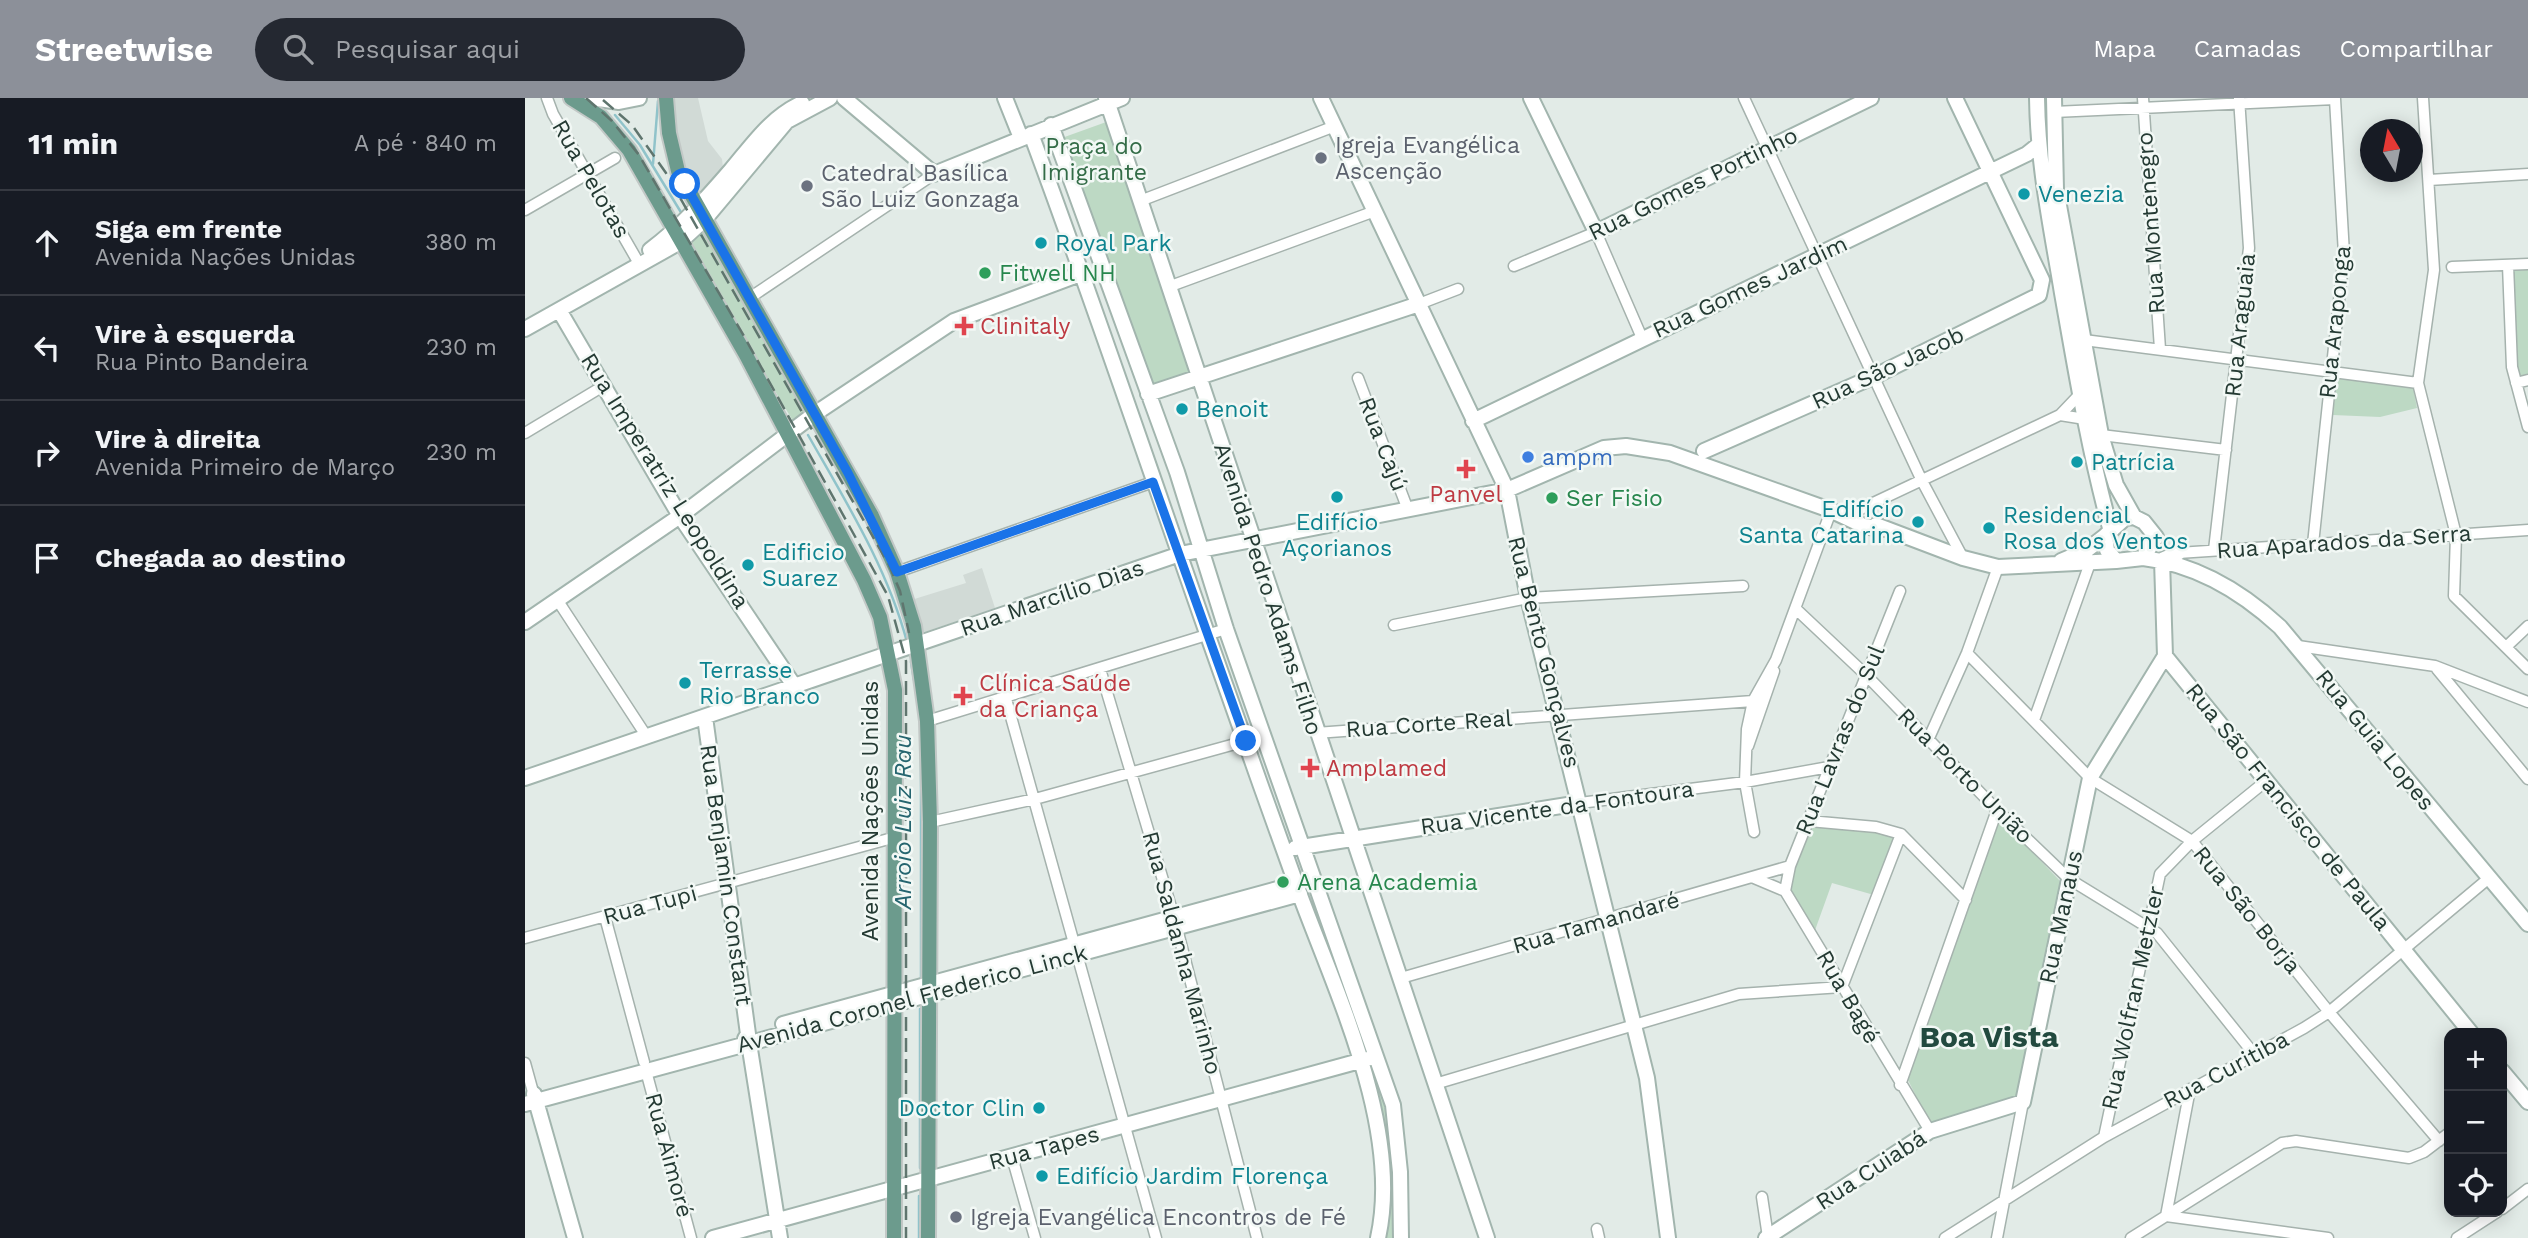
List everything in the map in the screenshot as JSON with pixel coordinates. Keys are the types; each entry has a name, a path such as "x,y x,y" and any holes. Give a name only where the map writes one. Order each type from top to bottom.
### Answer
{"main road":[{"name":"Avenida Nações Unidas","path":"571,98 601,117 646,175 787,433 864,580 880,617 895,690 894,1238"},
{"path":"666,98 669,133 678,171 871,516 897,572 919,644 927,721 930,822 927,990 928,1238"}],"street":[{"name":"Rua Pelotas","path":"547,98 637,260"},
{"path":"598,99 631,102 639,98"},
{"path":"702,213 779,114 820,98"},
{"path":"525,329 621,275 678,237 787,121 830,98"},
{"path":"844,98 934,174"},
{"path":"1005,98 1026,136 1083,273 1153,482 1286,850 1375,1108 1379,1135 1382,1220 1378,1238"},
{"name":"Rua Bento Gonçalves","path":"1321,98 1507,490 1528,597 1635,1024 1652,1105 1668,1238"},
{"path":"1531,98 1596,232 1642,338"},
{"path":"1744,98 1923,481 1963,558"},
{"name":"Rua Gomes Portinho","path":"1514,266 1596,232 1871,98"},
{"path":"1955,98 1987,172"},
{"path":"2037,98 2032,150 2040,169 2080,394 2108,532 2107,550 2116,561 2143,558 2156,537 2144,522 2134,517 2116,485 2101,435 2056,189 2054,105 2335,99"},
{"path":"2423,98 2434,270 2418,383 2456,535 2454,596 2528,669"},
{"name":"Rua Araponga","path":"2313,544 2344,254 2335,99"},
{"path":"748,299 934,174 1112,100"},
{"name":"Avenida Pedro Adams Filho","path":"1112,100 1140,201 1168,287 1256,540 1316,733 1487,1238"},
{"name":"Rua Araguaia","path":"2214,550 2249,248 2239,101"},
{"name":"Rua Montenegro","path":"2143,102 2160,349"},
{"path":"1051,125 1177,472 1226,629 1393,1105 1397,1132 1401,1238"},
{"path":"1140,201 1335,127"},
{"name":"Rua Gomes Jardim","path":"1473,421 2032,150"},
{"path":"525,210 615,158"},
{"name":"Rua São Jacob","path":"1707,457 1731,440 1875,376 2035,297 2041,291 2042,281 1987,172"},
{"path":"2429,180 2528,174"},
{"path":"1168,287 1375,211"},
{"path":"621,275 637,260 678,237"},
{"path":"2452,267 2528,264"},
{"path":"2508,265 2512,367 2528,427"},
{"path":"525,622 680,516 787,433 954,321 1083,273"},
{"path":"1148,394 1197,375 1458,289"},
{"name":"Rua Imperatriz Leopoldina","path":"559,310 680,516 795,687"},
{"path":"2084,340 2418,383"},
{"name":"Rua Cajú","path":"1358,378 1408,509"},
{"path":"2516,383 2528,380"},
{"path":"525,433 605,385"},
{"path":"1850,514 2060,415 2080,394"},
{"path":"2060,415 2085,419"},
{"path":"2101,435 2226,450"},
{"name":"Rua Marcílio Dias","path":"525,778 1180,554 1507,490 1604,448 1626,446 1707,457 1736,477 1831,511 1864,526 1882,529"},
{"path":"897,572 1153,482"},
{"path":"1755,832 1745,782 1753,701 1776,660 1797,610 1831,511"},
{"name":"Rua Marcílio Dias","path":"1831,511 1850,514 1882,529 1963,558 1998,567 2116,561"},
{"path":"2108,532 2125,519 2134,517"},
{"name":"Rua Aparados da Serra","path":"2162,560 2178,553 2214,550 2528,530"},
{"name":"Rua Marcílio Dias","path":"2050,566 2087,550 2108,532"},
{"name":"Rua Guia Lopes","path":"2156,537 2204,576"},
{"name":"Rua Guia Lopes","path":"2143,558 2162,560 2204,576 2260,609 2298,646 2528,924"},
{"path":"2162,560 2165,656"},
{"path":"2033,720 2090,563"},
{"path":"1928,740 1967,653 1998,567"},
{"path":"1394,625 1528,597 1743,586"},
{"name":"Rua Lavras do Sul","path":"1786,891 1790,866 1900,591"},
{"path":"558,601 647,737"},
{"name":"Rua Porto União","path":"1797,610 1866,675 1997,810 2069,879 2148,926 2254,1054"},
{"path":"2506,647 2528,626"},
{"path":"927,721 1006,699 1226,629"},
{"path":"2298,646 2435,667 2528,702"},
{"name":"Rua São Borja","path":"1967,653 2090,778 2192,841 2329,1012 2438,1142"},
{"name":"Rua Manaus","path":"1997,1238 2090,778 2165,656"},
{"name":"Rua São Francisco de Paula","path":"2165,656 2467,1028"},
{"path":"1748,747 1766,702 1776,660"},
{"path":"2435,667 2528,779"},
{"name":"Rua Saldanha Marinho","path":"1101,669 1175,922 1257,1238"},
{"path":"1006,699 1078,948 1156,1238"},
{"name":"Rua Corte Real","path":"1316,733 1753,701"},
{"name":"Rua Benjamin Constant","path":"705,717 749,1038 780,1238"},
{"path":"930,822 1035,799 1246,741"},
{"name":"Rua Vicente da Fontoura","path":"1286,850 1580,803 1745,782 1829,767"},
{"name":"Rua Wolfran Metzler","path":"2104,1137 2159,874 2192,841 2266,781"},
{"path":"1900,1085 1997,810"},
{"path":"1808,821 1876,827 1901,834 1966,900"},
{"path":"1435,1084 1739,994 1842,987 1901,834"},
{"name":"Rua Tupi","path":"525,938 896,837"},
{"name":"Rua Tamandaré","path":"1401,978 1790,866"},
{"path":"1754,878 1786,891"},
{"name":"Rua Curitiba","path":"1945,1238 2104,1137 2329,1012 2489,878"},
{"name":"Avenida Coronel Frederico Linck","path":"530,1098 1298,889"},
{"name":"Rua Bagé","path":"1786,891 1930,1132"},
{"name":"Rua Aimoré","path":"605,917 691,1238"},
{"name":"Rua Tapes","path":"713,1238 1375,1057"},
{"path":"525,1063 530,1098 575,1238"},
{"path":"2507,1086 2528,1102"},
{"path":"2166,1216 2190,1089"},
{"name":"Rua Cuiabá","path":"1767,1238 1930,1132 2023,1102"},
{"path":"2131,1238 2282,1143 2296,1141 2410,1158 2444,1137"},
{"path":"1012,1157 1035,1238"},
{"path":"2507,1205 2528,1189"},
{"path":"1762,1197 1767,1238"},
{"path":"2166,1216 2328,1238"},
{"path":"2457,1238 2489,1217"}],"shaded area":[{"path":"666,98 698,98 708,141 722,159 724,178 699,208 678,171"},
{"path":"982,568 995,608 919,634 908,601 966,583 963,575"}],"green space":[{"name":"Praça do Imigrante","path":"1109,121 1194,374 1152,389 1059,139"},
{"path":"705,227 809,417 796,426 687,244"},
{"path":"2528,267 2528,375 2518,378 2514,358 2513,268"},
{"path":"2337,376 2413,387 2417,408 2380,417 2333,415"},
{"path":"2000,819 2063,884 2019,1096 1932,1128 1908,1080"},
{"path":"1810,824 1897,835 1874,895 1832,883 1814,933 1789,891 1794,866"},
{"path":"1371,1075 1388,1113 1395,1154 1394,1238 1381,1238"}],"waterway":[{"path":"653,164 658,101"},
{"name":"Arroio Luiz Rau","path":"615,115 640,145 682,214"},
{"name":"Arroio Luiz Rau","path":"808,435 877,561 899,614 907,642"},
{"name":"Arroio Luiz Rau","path":"911,662 914,680"},
{"name":"Arroio Luiz Rau","path":"921,738 921,980"},
{"name":"Arroio Luiz Rau","path":"920,1009 920,1168"},
{"name":"Arroio Luiz Rau","path":"919,1196 919,1238"}],"railway":[{"path":"586,98 612,121 639,155 745,338 888,596 906,661 906,1238"},
{"path":"603,100 632,125 666,173 889,565 900,591 909,633"}],"place":[{"name":"Igreja Evangélica Ascenção","path":"1321,158"},
{"name":"Catedral Basílica São Luiz Gonzaga","path":"807,186"},
{"name":"Venezia","path":"2024,194"},
{"name":"Royal Park","path":"1041,243"},
{"name":"Fitwell NH","path":"985,273"},
{"name":"Clinitaly","path":"964,326"},
{"name":"Benoit","path":"1182,409"},
{"name":"ampm","path":"1528,457"},
{"name":"Patrícia","path":"2077,462"},
{"name":"Panvel","path":"1466,469"},
{"name":"Edifício Açorianos","path":"1337,497"},
{"name":"Ser Fisio","path":"1552,498"},
{"name":"Edifício Santa Catarina","path":"1918,522"},
{"name":"Residencial Rosa dos Ventos","path":"1989,528"},
{"name":"Edificio Suarez","path":"748,565"},
{"name":"Terrasse Rio Branco","path":"685,683"},
{"name":"Clínica Saúde da Criança","path":"963,696"},
{"name":"Amplamed","path":"1310,768"},
{"name":"Arena Academia","path":"1283,882"},
{"name":"Doctor Clin","path":"1039,1108"},
{"name":"Edifício Jardim Florença","path":"1042,1176"},
{"name":"Igreja Evangélica Encontros de Fé","path":"956,1217"}],"district":[{"name":"Boa Vista","path":"1989,1036"}],"route":[{"path":"685,184 848,473 897,572 1153,482 1246,741"}]}
